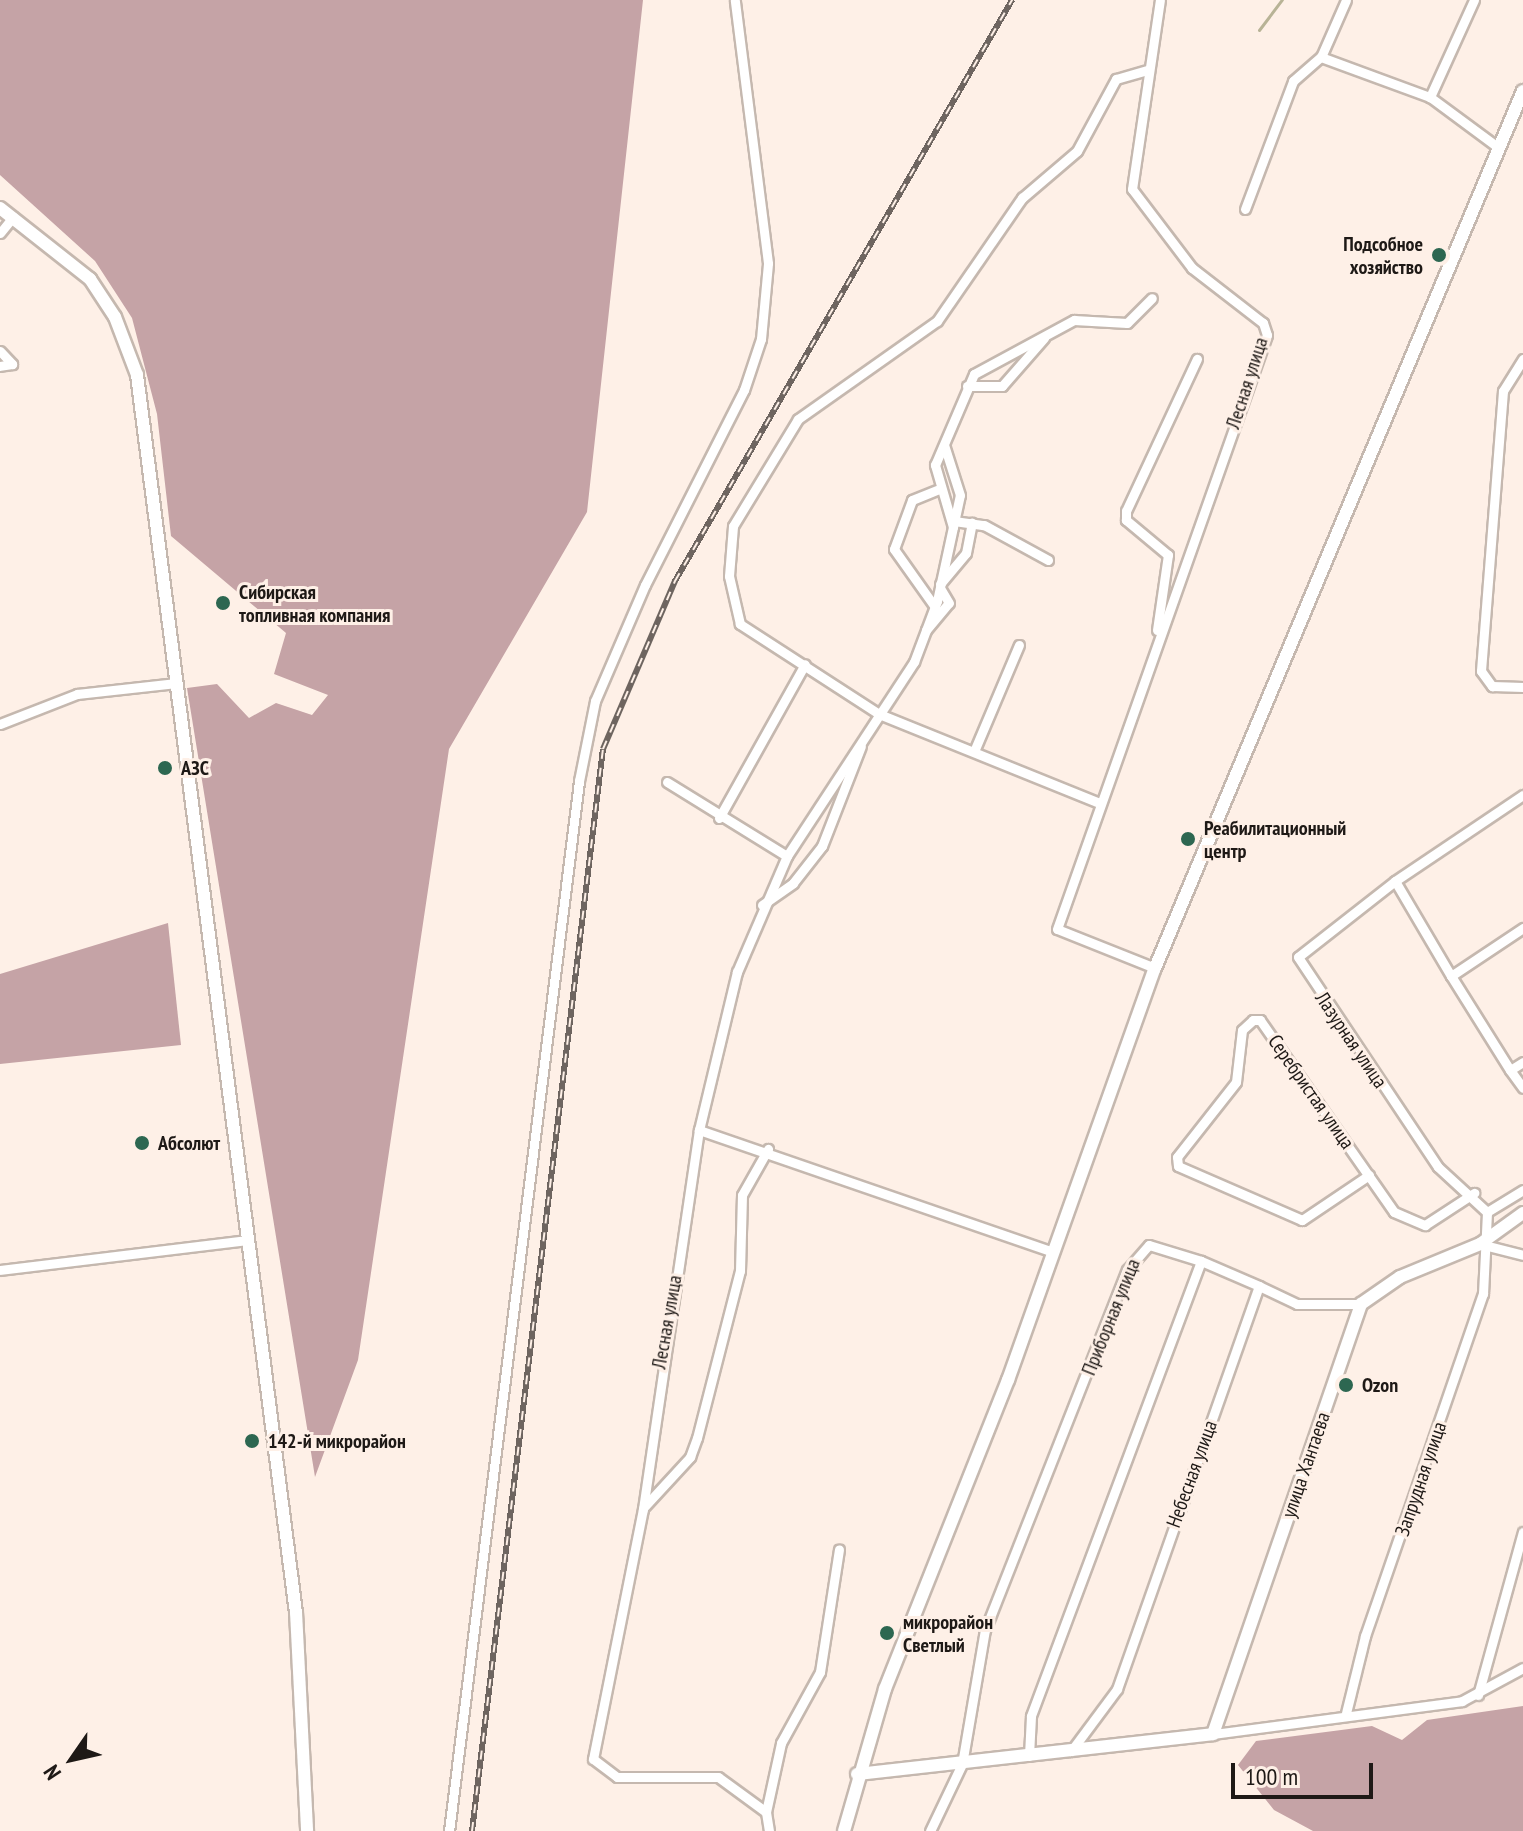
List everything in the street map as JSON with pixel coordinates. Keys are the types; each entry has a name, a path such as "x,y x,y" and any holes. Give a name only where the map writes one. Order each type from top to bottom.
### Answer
{"street":[{"path":"449,1831 579,781 595,701 645,585 744,390 761,339 768,263 735,0"},
{"name":"Лесная улица","path":"1155,968 1057,929 1097,802 1267,335 1263,323 1192,268 1132,189 1160,0"},
{"path":"1245,209 1293,81 1321,57 1346,0"},
{"path":"1430,97 1474,0"},
{"path":"1321,57 1430,97 1499,148"},
{"path":"1097,802 975,749 879,714 740,624 729,576 733,526 798,419 937,321 1022,198 1077,151 1116,79 1148,70"},
{"path":"844,1831 857,1774 1053,1252 1155,968 1523,91"},
{"path":"0,208 90,279 115,317 137,375 302,1668 307,1831"},
{"path":"0,233 13,217"},
{"path":"1048,560 972,523 953,524 937,490 935,465 967,386 985,365 1046,335 1094,317 1127,323 1152,298"},
{"path":"967,386 1002,386 1046,335"},
{"path":"0,351 12,364 0,366"},
{"path":"1158,639 1168,555 1126,520 1126,511 1197,359"},
{"path":"1523,359 1503,391 1481,671 1492,686 1523,687"},
{"name":"Лесная улица","path":"766,1812 718,1777 617,1777 593,1759 643,1509 699,1130 761,906 787,856 879,714 926,630 935,607 961,483 944,445"},
{"path":"935,607 894,549 912,500 937,490"},
{"path":"926,630 949,603 940,586 966,553 972,523"},
{"path":"975,749 1019,645"},
{"path":"719,818 805,664"},
{"path":"0,724 77,694 176,683"},
{"path":"761,906 793,883 822,846 863,739"},
{"path":"667,782 719,818 787,856"},
{"name":"Лазурная улица","path":"1487,1212 1474,1193 1438,1167 1298,957 1395,881 1523,795"},
{"path":"1395,881 1523,1088"},
{"path":"1451,976 1523,928"},
{"name":"Серебристая улица","path":"1369,1175 1302,1220 1178,1166 1177,1157 1236,1082 1242,1030 1253,1020 1260,1020 1369,1175 1394,1212 1425,1225 1474,1193"},
{"path":"1510,1070 1523,1062"},
{"path":"699,1130 768,1149 1053,1252"},
{"path":"643,1509 690,1457 697,1438 740,1271 742,1195 768,1149"},
{"path":"1480,1244 1487,1212 1523,1190"},
{"path":"1029,1756 1031,1716 1201,1261 1297,1304 1361,1304 1400,1277 1480,1244 1523,1213"},
{"path":"0,1270 247,1240"},
{"path":"1480,1244 1523,1255"},
{"name":"Запрудная улица","path":"1346,1713 1365,1636 1483,1294 1480,1244"},
{"name":"Приборная улица","path":"962,1764 985,1630 1127,1270 1149,1245 1201,1261"},
{"name":"Небесная улица","path":"1071,1751 1117,1689 1259,1286"},
{"name":"улица Хантаева","path":"1213,1734 1361,1304"},
{"path":"1478,1695 1479,1679 1523,1532"},
{"path":"769,1831 766,1812 781,1743 820,1672 839,1549"},
{"path":"857,1774 1213,1734 1478,1695 1523,1668"},
{"path":"930,1831 962,1764"}],"shaded area":[{"path":"0,0 643,0 587,512 449,749 358,1360 315,1477 187,688 217,684 249,718 276,703 312,715 328,695 274,674 286,633 171,536 157,414 132,318 95,261 0,175"},
{"path":"168,923 181,1045 0,1064 0,974"},
{"path":"1523,1706 1523,1831 1313,1831 1274,1810 1238,1765 1256,1741 1372,1726 1402,1740 1427,1720"}],"waterway":[{"path":"1259,30 1282,0"}],"railway":[{"path":"472,1831 603,749 675,581 1012,0"}],"place":[{"name":"Подсобное хозяйство","path":"1439,255"},
{"name":"Сибирская топливная компания","path":"223,603"},
{"name":"АЗС","path":"165,768"},
{"name":"Реабилитационный центр","path":"1188,839"},
{"name":"Абсолют","path":"142,1143"},
{"name":"Ozon","path":"1346,1385"},
{"name":"142-й микрорайон","path":"252,1441"},
{"name":"микрорайон Светлый","path":"887,1633"}]}
